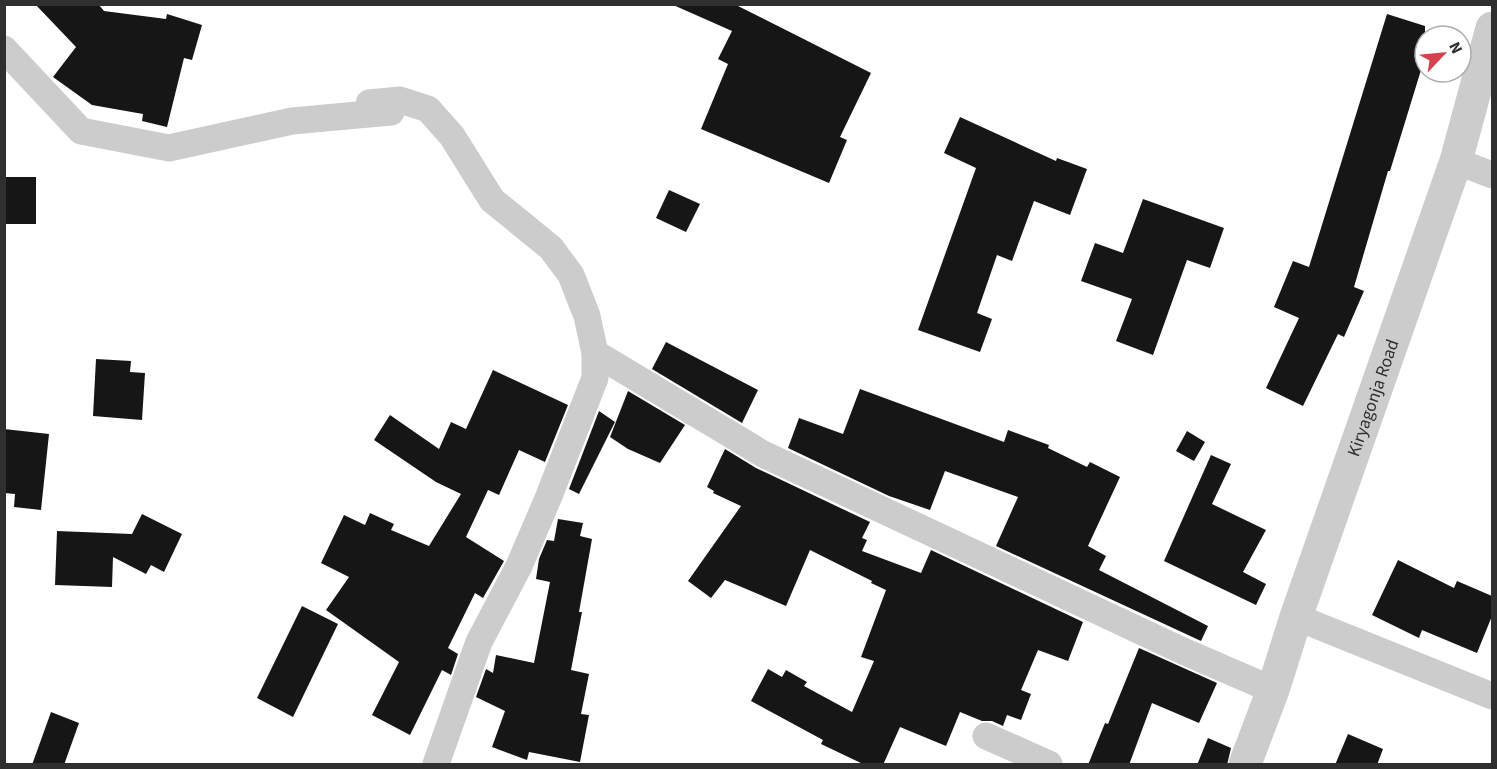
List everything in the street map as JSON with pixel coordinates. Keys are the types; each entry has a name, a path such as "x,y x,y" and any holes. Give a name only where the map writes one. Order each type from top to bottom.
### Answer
{"street":[{"name":"Kiryagonja Road","path":"1245,765 1456,161 1492,28"},
{"path":"4,49 81,131 169,148 292,121 428,109"},
{"path":"369,103 400,100 428,109 452,136 492,200 551,248 571,275 587,316 595,354 595,378 519,566 479,642 436,765"},
{"path":"1456,161 1492,175"},
{"path":"595,354 763,454 1172,646 1273,690"},
{"path":"1296,617 1492,696"},
{"path":"986,736 1049,765"}],"building":[{"path":"35,4 98,4 104,11 166,19 167,14 202,25 192,60 184,58 167,127 142,121 143,114 92,105 53,77 76,47"},
{"path":"671,4 734,4 871,73 840,137 847,140 829,183 701,129 728,64 718,59 732,31"},
{"path":"1387,14 1419,24 1413,24 1413,84 1417,84 1354,287 1364,291 1344,337 1338,334 1303,406 1266,388 1299,318 1274,307 1293,261 1309,267"},
{"path":"960,117 1056,161 1057,158 1087,169 1070,215 1034,201 1012,261 997,255 977,313 992,319 980,352 918,330 976,168 944,153"},
{"path":"4,177 36,177 36,224 4,224"},
{"path":"669,190 700,204 686,232 656,218"},
{"path":"1143,199 1224,228 1210,268 1187,260 1153,355 1116,341 1132,299 1081,281 1095,243 1123,253"},
{"path":"666,342 758,390 742,423 652,369"},
{"path":"96,359 131,361 130,372 145,373 142,420 93,416"},
{"path":"493,370 568,405 545,462 519,450 499,495 488,490 466,537 504,561 483,598 475,593 448,648 458,654 451,675 442,670 410,735 372,715 399,662 326,610 349,577 321,563 344,515 365,525 370,513 394,524 391,530 429,546 461,494 436,482 374,440 390,415 439,449 451,422 466,429"},
{"path":"860,389 1004,442 1008,430 1049,445 1048,448 1087,467 1090,462 1120,477 1088,546 1106,556 1099,570 1208,626 1201,641 996,546 1018,497 945,471 930,510 889,496 788,448 799,418 843,434"},
{"path":"628,391 685,425 660,463 628,449 610,437"},
{"path":"599,411 615,422 579,494 569,489"},
{"path":"4,429 49,434 41,510 14,507 15,494 4,493"},
{"path":"1187,431 1205,442 1194,461 1176,451"},
{"path":"725,449 756,468 870,522 862,538 867,540 862,551 921,573 931,550 1083,622 1068,661 1038,650 1021,690 1031,694 1021,720 1007,715 1003,726 960,712 946,746 900,727 883,765 865,765 821,744 823,740 751,701 768,669 782,677 786,670 807,682 804,686 852,712 874,661 861,657 886,590 810,550 786,606 725,580 711,598 688,581 741,506 713,493 714,491 707,487"},
{"path":"1211,455 1231,464 1212,504 1266,530 1243,572 1266,584 1256,605 1164,561"},
{"path":"142,514 182,534 164,572 151,565 146,574 113,557 112,587 55,585 57,531 132,534"},
{"path":"558,519 583,523 580,536 592,539 571,670 589,674 581,714 589,715 580,762 529,752 527,760 492,747 505,711 476,697 486,669 493,673 496,655 534,663 550,582 536,579 539,559 547,540 554,541"},
{"path":"1398,560 1454,588 1457,581 1492,596 1492,616 1477,653 1422,630 1419,638 1372,615"},
{"path":"302,606 338,624 293,717 257,698"},
{"path":"1139,648 1217,683 1199,723 1152,703 1129,765 1088,765 1105,723 1108,724"},
{"path":"51,712 79,723 64,765 32,765"},
{"path":"1348,734 1383,749 1377,765 1335,765"},
{"path":"1208,738 1231,748 1227,765 1197,765"}]}
